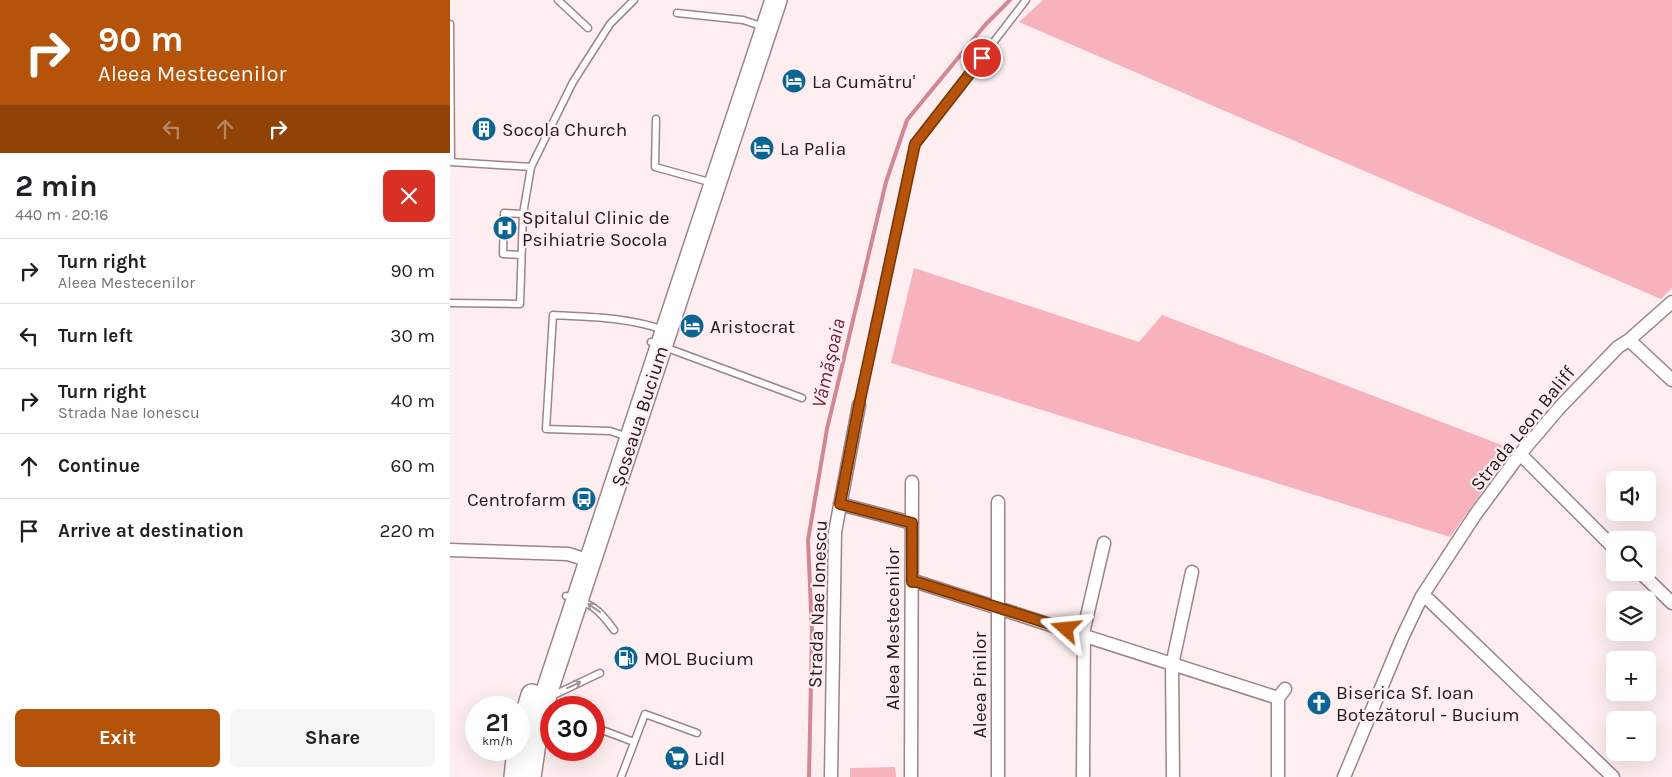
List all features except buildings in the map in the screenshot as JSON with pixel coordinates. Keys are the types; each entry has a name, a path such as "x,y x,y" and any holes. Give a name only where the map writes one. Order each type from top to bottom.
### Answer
{"main road":[{"name":"Șoseaua Bucium","path":"762,26 764,0"},
{"name":"Șoseaua Bucium","path":"530,704 572,598 762,26 776,0"},
{"name":"Șoseaua Bucium","path":"549,696 572,598"},
{"name":"Șoseaua Bucium","path":"530,777 535,743 540,727"},
{"name":"Șoseaua Bucium","path":"515,777 517,761"}],"street":[{"name":"Strada Leon Baliff","path":"1344,777 1402,638 1422,596 1475,516 1520,454 1591,373 1618,347 1629,340 1672,302"},
{"path":"1629,340 1672,380"},
{"name":"Strada Nae Ionescu","path":"831,777 835,532 859,405"},
{"path":"1520,454 1606,540"},
{"name":"Aleea Mestecenilor","path":"911,777 912,482"},
{"name":"Aleea Pinilor","path":"998,502 998,777"},
{"path":"840,504 912,523"},
{"path":"1084,777 1084,635 1104,543"},
{"path":"450,550 568,554 585,559"},
{"path":"1173,777 1172,665 1192,572"},
{"path":"1649,581 1672,603"},
{"path":"912,582 998,607 1172,665 1281,693 1278,777"},
{"path":"1422,596 1429,600 1613,777"}],"lane":[{"path":"558,0 588,28"},
{"path":"450,303 520,304 522,214 531,167 572,82 610,24 634,0"},
{"path":"859,405 915,144 1026,0"},
{"path":"677,12 743,20 762,26"},
{"path":"450,24 451,162 531,167"},
{"path":"656,119 655,167 710,182"},
{"path":"521,255 503,254 504,213 522,214"},
{"path":"626,436 610,431 546,429 553,315 621,318 802,398"},
{"path":"572,598 587,603 602,614 614,630"},
{"path":"554,696 600,673"},
{"path":"620,777 645,714 697,733"},
{"path":"605,731 634,742"}],"shaded area":[{"path":"1043,0 1672,0 1672,288 1661,299 1019,22"},
{"path":"914,268 1139,342 1162,315 1512,449 1450,537 891,363"},
{"path":"895,767 896,777 850,777 850,768"}],"waterway":[{"name":"Vămășoaia","path":"809,777 812,632 808,540 827,429 886,182 907,120 986,24 1010,0"}],"place":[{"name":"La Cumătru'","path":"794,81"},
{"name":"Socola Church","path":"484,129"},
{"name":"La Palia","path":"762,148"},
{"name":"Spitalul Clinic de Psihiatrie Socola","path":"505,228"},
{"name":"Aristocrat","path":"692,326"},
{"name":"Centrofarm","path":"584,499"},
{"name":"MOL Bucium","path":"626,658"},
{"name":"Biserica Sf. Ioan Botezătorul - Bucium","path":"1319,703"},
{"name":"Lidl","path":"677,758"}],"route":[{"path":"982,58 915,144 859,405 840,504 912,523 912,582 1066,629"}]}
